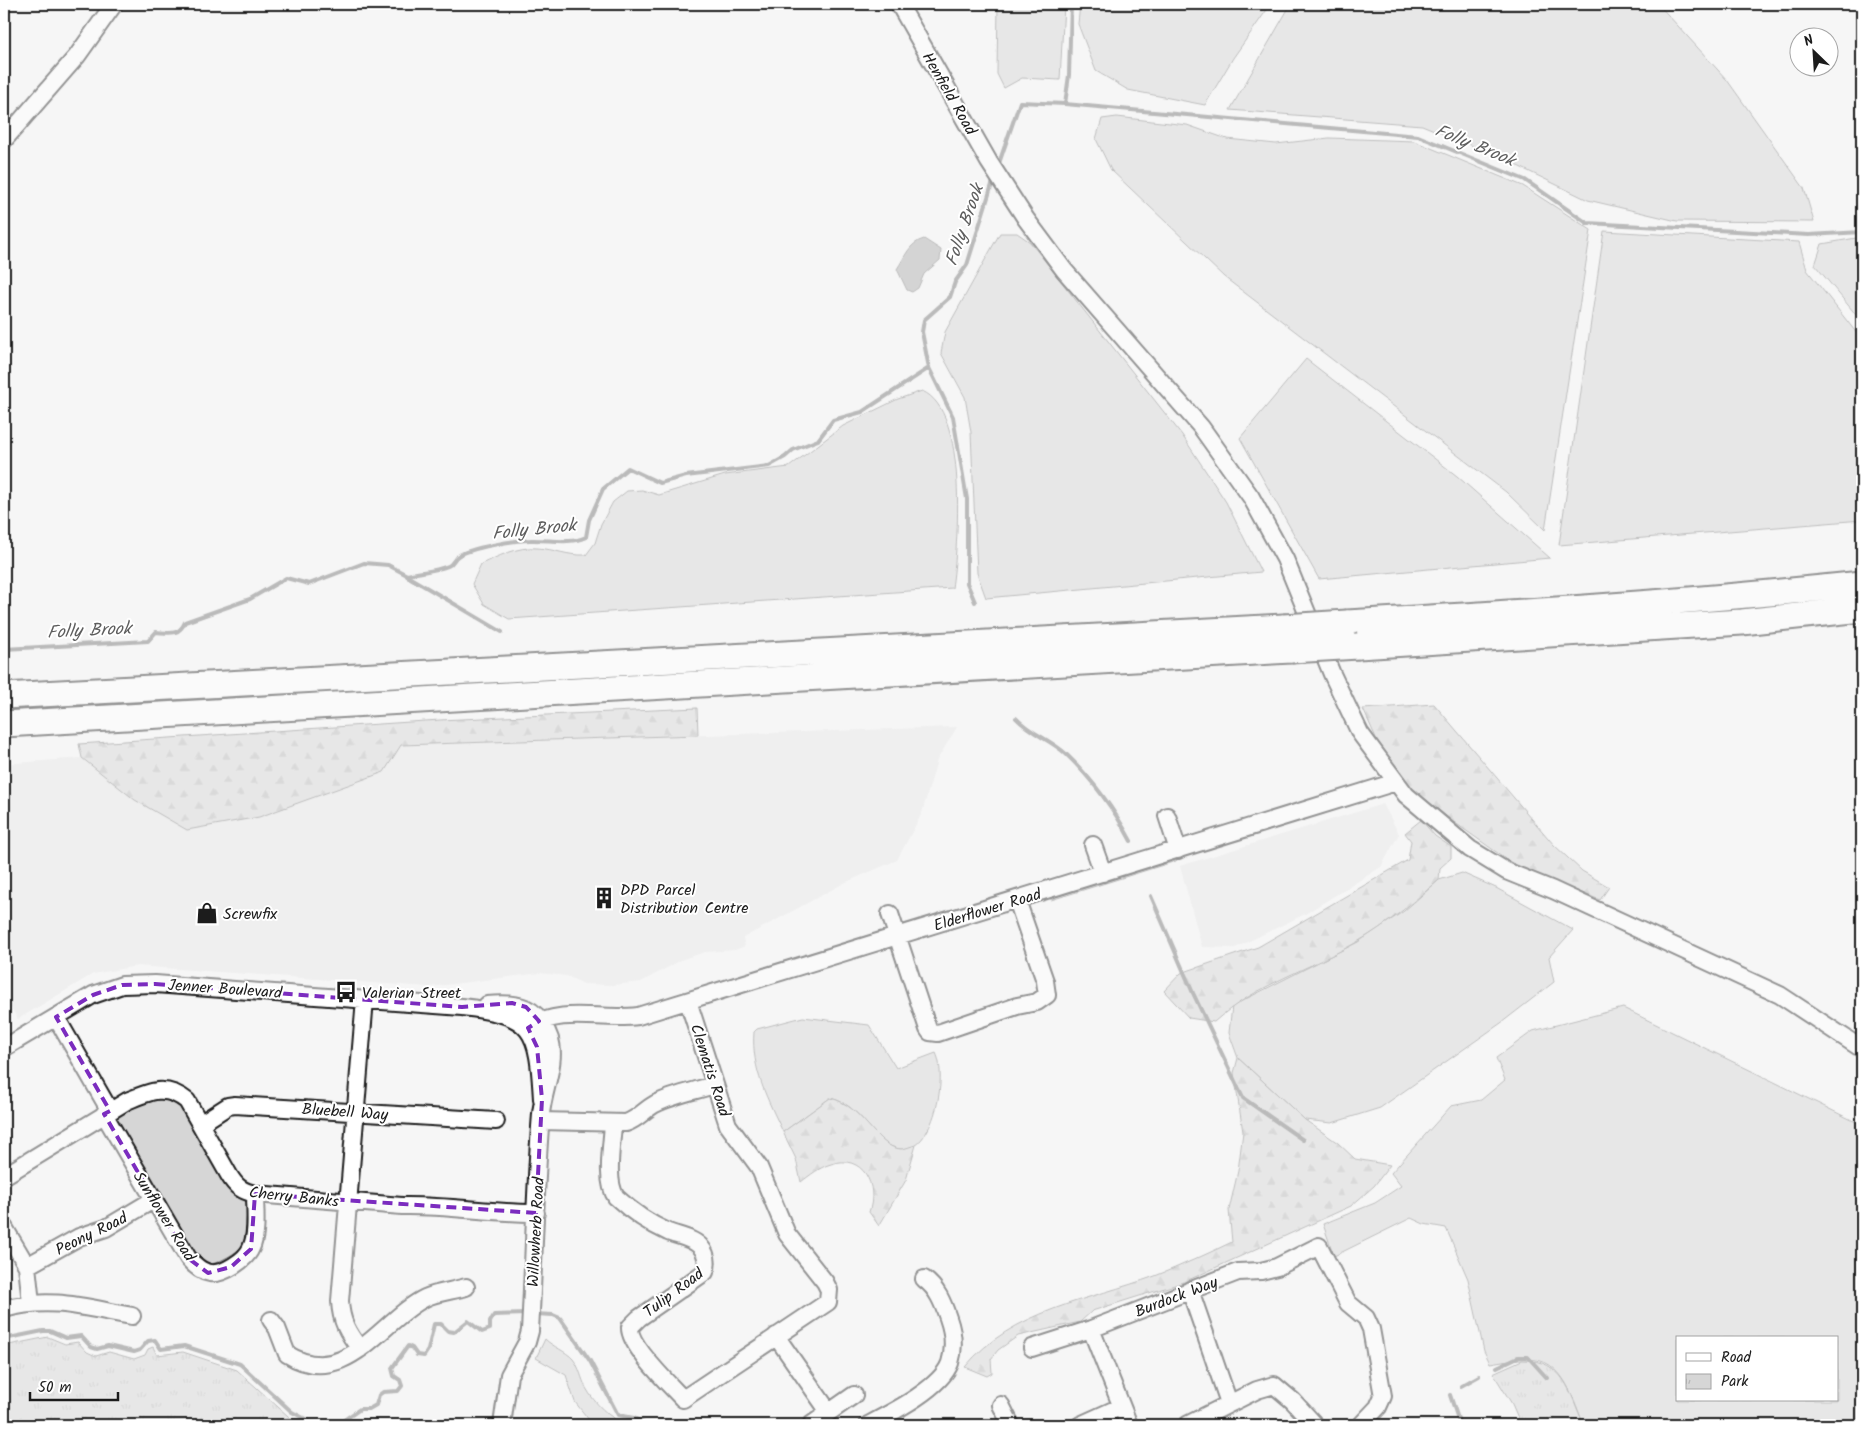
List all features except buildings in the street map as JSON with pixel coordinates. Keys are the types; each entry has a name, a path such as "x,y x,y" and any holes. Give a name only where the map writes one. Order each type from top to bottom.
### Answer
{"highway":[{"path":"4,724 1287,638 1347,623 1549,611 1743,596 1862,584"},
{"path":"4,696 1287,638 1358,646 1742,622 1862,609"}],"street":[{"path":"4,140 77,56 114,4"},
{"name":"Henfield Road","path":"898,4 989,162 1064,270 1201,427 1251,496 1285,559 1332,674 1360,733 1406,795 1438,824 1470,849 1506,871 1553,890 1780,995 1862,1049"},
{"name":"Elderflower Road","path":"538,1031 576,1014 623,1018 638,1016 1396,782"},
{"path":"1167,816 1178,850"},
{"path":"1093,845 1103,873"},
{"path":"890,914 928,1029 930,1032 938,1033 1017,1006 1037,1002 1047,995 1045,981 1017,900"},
{"name":"Jenner Boulevard","path":"4,1048 93,996 122,985 155,984 462,1007 501,1012 538,1031"},
{"path":"360,1349 345,1329 340,1315 340,1301 365,999"},
{"name":"Clematis Road","path":"688,1001 728,1126 759,1167 787,1234 828,1290 828,1302 776,1336"},
{"path":"56,1017 107,1112"},
{"name":"Willowherb Road","path":"502,1425 509,1375 527,1342 530,1331 542,1099 552,1051 538,1031"},
{"path":"541,1121 613,1124 632,1121 653,1105 714,1085"},
{"name":"Cherry Banks","path":"4,1176 107,1112 147,1092 162,1090 177,1093 187,1101 235,1186 243,1191 255,1194 424,1205 460,1210 536,1213"},
{"name":"Bluebell Way","path":"200,1124 228,1106 236,1105 496,1121"},
{"name":"Sunflower Road","path":"107,1112 153,1200 188,1258 208,1273 218,1273 244,1258 251,1249 255,1194"},
{"name":"Tulip Road","path":"613,1124 610,1181 616,1197 667,1231 700,1246 706,1257 705,1272 632,1323 630,1330 654,1368 683,1399 776,1336"},
{"name":"Peony Road","path":"27,1266 79,1237 106,1228 153,1200"},
{"path":"4,1227 27,1266 31,1303"},
{"name":"Burdock Way","path":"1032,1348 1091,1329 1238,1272 1262,1271 1277,1266 1319,1246 1348,1303 1366,1318 1372,1329 1383,1396 1378,1407 1361,1425"},
{"path":"868,1425 910,1402 934,1383 950,1364 953,1346 952,1332 940,1298 933,1285 924,1279"},
{"path":"271,1320 278,1328 283,1347 288,1354 306,1363 321,1364 339,1360 360,1349 425,1298 466,1287"},
{"path":"1190,1290 1229,1403"},
{"path":"4,1309 31,1303 69,1303 132,1316"},
{"path":"1091,1329 1120,1407 1129,1425"},
{"path":"776,1336 829,1412"},
{"path":"1187,1425 1257,1390 1274,1385 1293,1401 1314,1425"},
{"path":"812,1425 854,1395"},
{"path":"1001,1405 1010,1425"},
{"path":"1080,1425 1120,1407"}],"highlighted area":[{"path":"155,984 462,1007 512,1003 526,1007 539,1021 528,1028 537,1047 542,1099 536,1213 255,1194 251,1249 231,1267 208,1273 188,1258 104,1114 110,1111 56,1017 93,995 122,985"}],"shaded area":[{"path":"924,239 941,250 940,260 924,274 918,288 912,292 907,290 897,269 911,247"},
{"path":"957,727 937,760 922,813 897,860 844,883 743,938 745,946 735,950 705,952 683,959 641,982 612,985 584,984 567,976 540,973 429,987 137,966 93,974 18,1019 4,996 4,764 82,758 135,800 259,817 384,772 401,745"},
{"path":"1383,804 1399,834 1381,867 1305,914 1235,948 1202,947 1180,866"}],"green space":[{"path":"998,4 1064,4 1060,80 1022,78 1004,88 997,74"},
{"path":"1080,4 1271,4 1233,58 1205,105 1128,90 1096,71 1078,24"},
{"path":"1291,4 1658,4 1727,80 1804,188 1814,222 1677,221 1588,200 1495,155 1422,125 1230,110"},
{"path":"1117,117 1187,125 1227,139 1276,144 1329,138 1414,141 1523,186 1591,230 1545,530 1506,492 1224,277 1111,170 1096,139 1102,119"},
{"path":"1604,231 1799,242 1807,270 1862,340 1862,520 1559,545"},
{"path":"1000,233 1017,233 1030,242 1182,435 1226,502 1261,572 986,598 977,573 971,432 965,397 941,353 945,332"},
{"path":"1862,237 1862,322 1815,265 1822,244"},
{"path":"1306,359 1457,476 1550,558 1319,579 1240,438"},
{"path":"922,391 937,403 947,424 954,451 958,512 952,588 509,619 484,604 472,584 481,564 515,550 537,548 586,555 595,543 601,524 613,502 627,491 642,490 659,495 725,475 789,467 843,426 898,399"},
{"path":"1434,704 1554,845 1582,871 1609,887 1600,900 1519,868 1451,820 1411,788 1381,749 1363,709"},
{"path":"697,708 698,735 401,745 384,772 259,817 187,830 135,800 82,758 79,744 440,720"},
{"path":"1421,820 1435,836 1451,847 1451,858 1440,868 1439,880 1379,928 1339,952 1283,978 1247,998 1214,1022 1189,1018 1164,991 1181,973 1258,947 1408,860 1411,841 1405,833"},
{"path":"1175,858 1176,861 1051,900 1050,896"},
{"path":"1462,873 1496,888 1573,930 1549,957 1554,982 1501,1023 1380,1108 1332,1123 1305,1120 1238,1058 1229,1033 1232,1006 1358,942 1404,911 1439,880"},
{"path":"1623,1008 1862,1125 1862,1425 1584,1425 1567,1385 1561,1376 1546,1363 1524,1359 1490,1363 1484,1351 1468,1279 1446,1228 1424,1224 1411,1218 1334,1256 1323,1224 1375,1203 1401,1186 1391,1173 1451,1106 1481,1100 1505,1080 1496,1058 1533,1031"},
{"path":"803,1017 869,1025 896,1068 936,1053 939,1064 939,1095 935,1112 922,1139 912,1147 900,1149 890,1146 851,1108 842,1102 830,1098 783,1132 766,1096 758,1071 755,1059 754,1032 757,1029"},
{"path":"1238,1058 1305,1120 1338,1143 1355,1159 1390,1165 1374,1186 1351,1206 1184,1282 1092,1311 1080,1322 1018,1336 998,1350 991,1359 992,1373 987,1376 965,1367 984,1348 1005,1332 1029,1319 1079,1300 1155,1276 1232,1242 1229,1210 1238,1171 1243,1132 1234,1073"},
{"path":"151,1097 176,1100 252,1202 249,1230 244,1243 239,1249 218,1262 207,1264 197,1259 113,1117"},
{"path":"830,1098 852,1109 884,1142 892,1147 904,1149 916,1145 906,1180 879,1226 869,1212 872,1202 870,1182 860,1167 852,1163 842,1162 827,1165 801,1182 796,1159 783,1132"},
{"path":"48,1337 65,1344 78,1342 87,1352 96,1356 109,1352 134,1359 145,1355 148,1349 153,1347 157,1355 183,1352 237,1370 298,1425 4,1425 4,1346"},
{"path":"545,1339 573,1359 586,1388 598,1405 625,1425 593,1425 575,1402 566,1375 536,1358"},
{"path":"1522,1360 1536,1361 1557,1372 1564,1380 1584,1425 1521,1425 1512,1404 1493,1373"}],"waterway":[{"path":"998,166 1020,102 1065,104 1069,75 1071,4"},
{"name":"Folly Brook","path":"1065,104 1418,136 1525,180 1587,223 1809,235 1862,232"},
{"name":"Folly Brook","path":"4,649 148,641 156,632 177,632 185,622 250,599 286,578 309,584 364,563 388,565 407,575 448,566 464,553 493,545 523,540 573,541 586,537 589,520 603,489 628,468 660,483 686,476 769,466 793,450 818,440 833,420 862,412 929,368 922,332 924,320 950,297 955,282 967,265 994,178"},
{"path":"929,368 953,417 967,499 967,583 975,602"},
{"path":"407,576 502,632"},
{"path":"1016,718 1060,749 1076,764 1102,795 1131,841"},
{"path":"1151,896 1193,993 1243,1098 1303,1140"},
{"path":"337,1425 360,1409 369,1409 376,1405 379,1395 383,1392 398,1391 402,1386 400,1380 394,1376 392,1368 408,1346 417,1355 424,1356 428,1350 434,1324 441,1324 448,1331 454,1332 468,1321 482,1332 490,1329 490,1322 494,1315 526,1314"},
{"path":"535,1314 553,1315 560,1318 590,1361 618,1415 634,1418 647,1425"},
{"path":"4,1339 50,1331 66,1338 81,1336 91,1347 97,1349 108,1346 134,1352 140,1350 148,1341 155,1340 161,1349 184,1346 240,1364 292,1412 317,1425"},
{"path":"1497,1367 1518,1357 1528,1357 1547,1378"},
{"path":"1461,1386 1479,1376"},
{"path":"1450,1395 1460,1425"}],"place":[{"name":"DPD Parcel Distribution Centre","path":"604,898"},
{"name":"Screwfix","path":"207,913"},
{"name":"Valerian Street","path":"346,992"}]}
